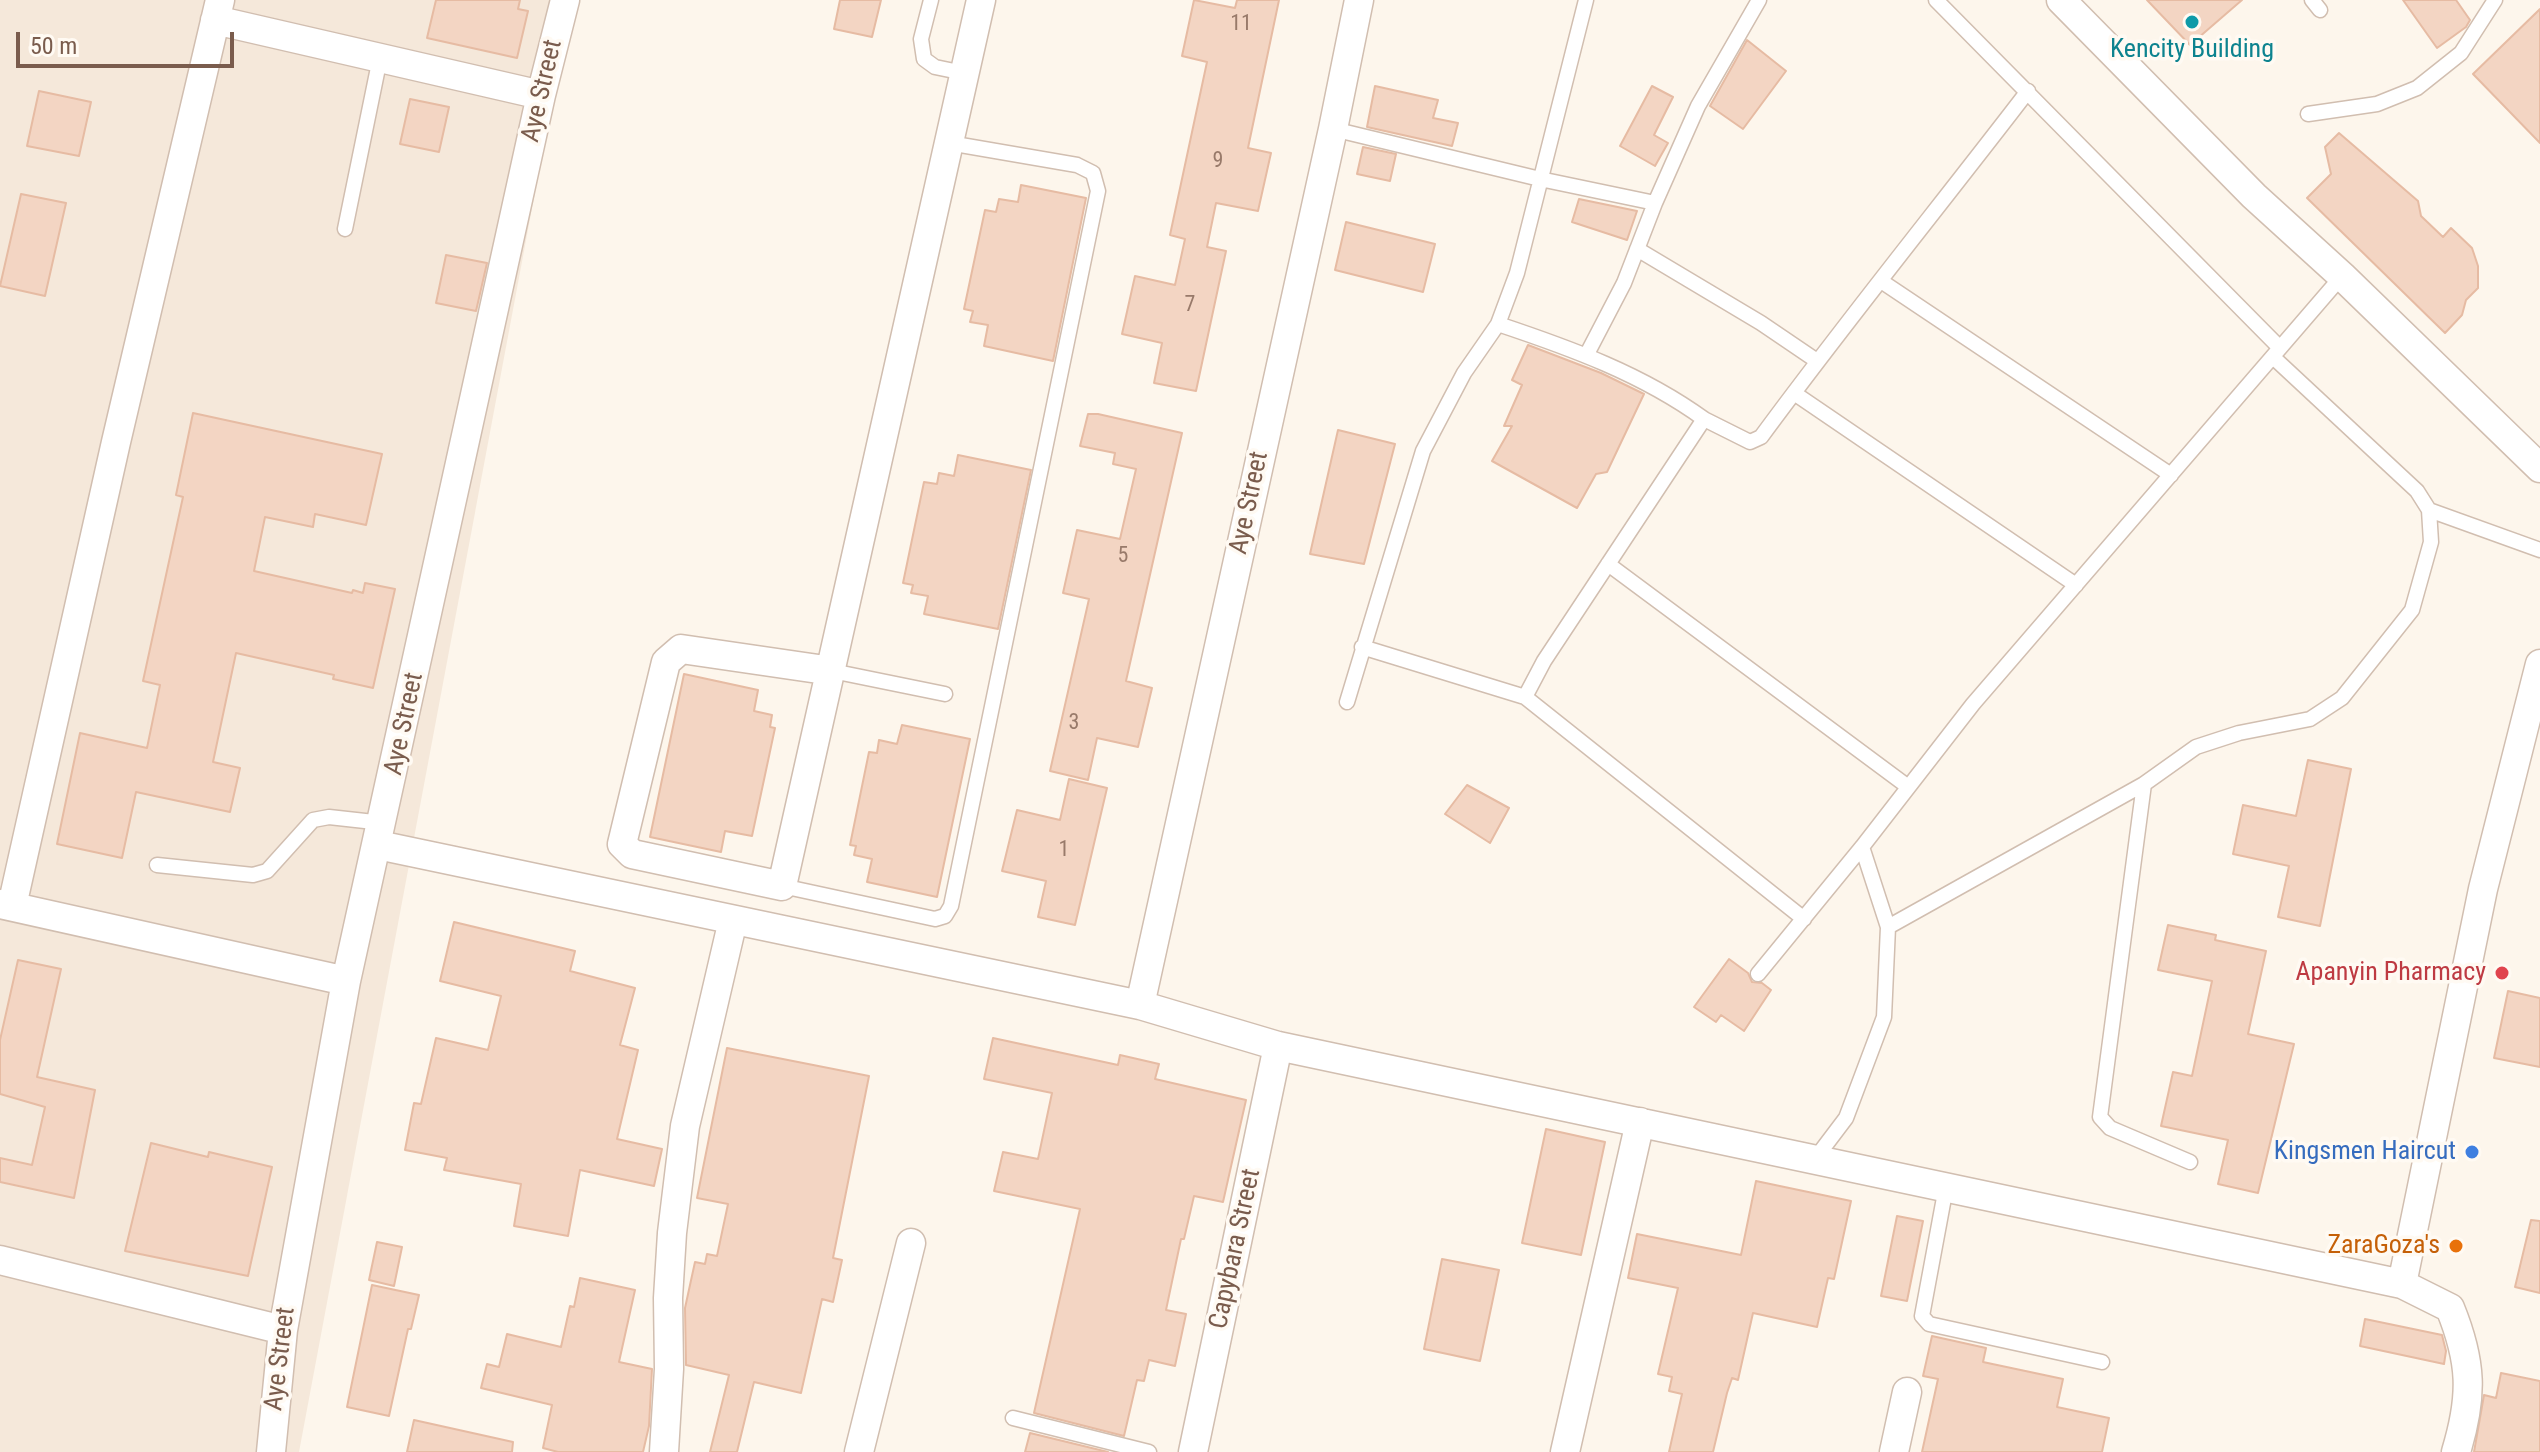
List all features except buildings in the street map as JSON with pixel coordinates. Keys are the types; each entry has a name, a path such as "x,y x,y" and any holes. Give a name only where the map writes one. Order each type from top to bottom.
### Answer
{"street":[{"name":"Aye Street","path":"271,1452 283,1330 346,981 381,834 541,95 565,0"},
{"path":"832,671 681,649 666,662 622,844 632,854 782,886 832,671 981,0"},
{"name":"Aye Street","path":"1140,1005 1359,0"},
{"path":"2061,0 2254,196 2342,276 2540,468"},
{"path":"346,981 6,905 217,10 380,58 541,95"},
{"path":"2402,1284 2483,889 2540,664"},
{"path":"381,834 733,920 1140,1005 1278,1046 2402,1284 2450,1308 2462,1337 2470,1372 2464,1425 2456,1452"},
{"path":"664,1452 672,1233 685,1126 733,920"},
{"name":"Capybara Street","path":"1193,1452 1278,1046"},
{"path":"1565,1452 1640,1122"},
{"path":"859,1452 911,1243"},
{"path":"0,1260 283,1330"},
{"path":"1894,1452 1907,1392"}],"lane":[{"path":"931,0 921,39 924,59 935,67 964,73"},
{"path":"1347,702 1423,451 1464,373 1498,324 1517,273 1586,0"},
{"path":"1587,354 1624,283 1698,106 1759,0"},
{"path":"1888,927 2144,784 2196,747 2239,733 2310,719 2342,698 2412,610 2431,542 2429,510 2417,491 2277,352 2028,91 1936,0"},
{"path":"2308,114 2377,104 2417,88 2461,53 2495,0"},
{"path":"345,229 380,58"},
{"path":"1498,324 1587,354 1750,442 1761,437 2028,91"},
{"path":"1333,129 1655,203"},
{"path":"782,886 935,919 945,916 951,906 1098,191 1093,173 1077,165 949,143"},
{"path":"1637,249 1774,330 1817,361"},
{"path":"1758,974 1973,704 2342,276"},
{"path":"1881,281 2171,475"},
{"path":"1794,393 2076,585"},
{"path":"1525,697 1544,661 1704,419"},
{"path":"2429,510 2540,550"},
{"path":"1608,564 1907,786"},
{"path":"1362,647 1525,697 1804,919"},
{"path":"832,671 945,694"},
{"path":"2144,784 2100,1117 2110,1128 2190,1162"},
{"path":"157,865 253,875 267,871 313,820 329,817 381,834"},
{"path":"1815,1159 1846,1118 1884,1017 1888,927 1862,847"},
{"path":"1946,1187 1922,1316 1929,1324 2102,1362"},
{"path":"1013,1418 1149,1452"}],"shaded area":[{"path":"0,0 571,0 299,1452 0,1452"}],"place":[{"name":"Kencity Building","path":"2192,22"},
{"name":"Apanyin Pharmacy","path":"2502,973"},
{"name":"Kingsmen Haircut","path":"2472,1152"},
{"name":"ZaraGoza's","path":"2456,1246"}]}
